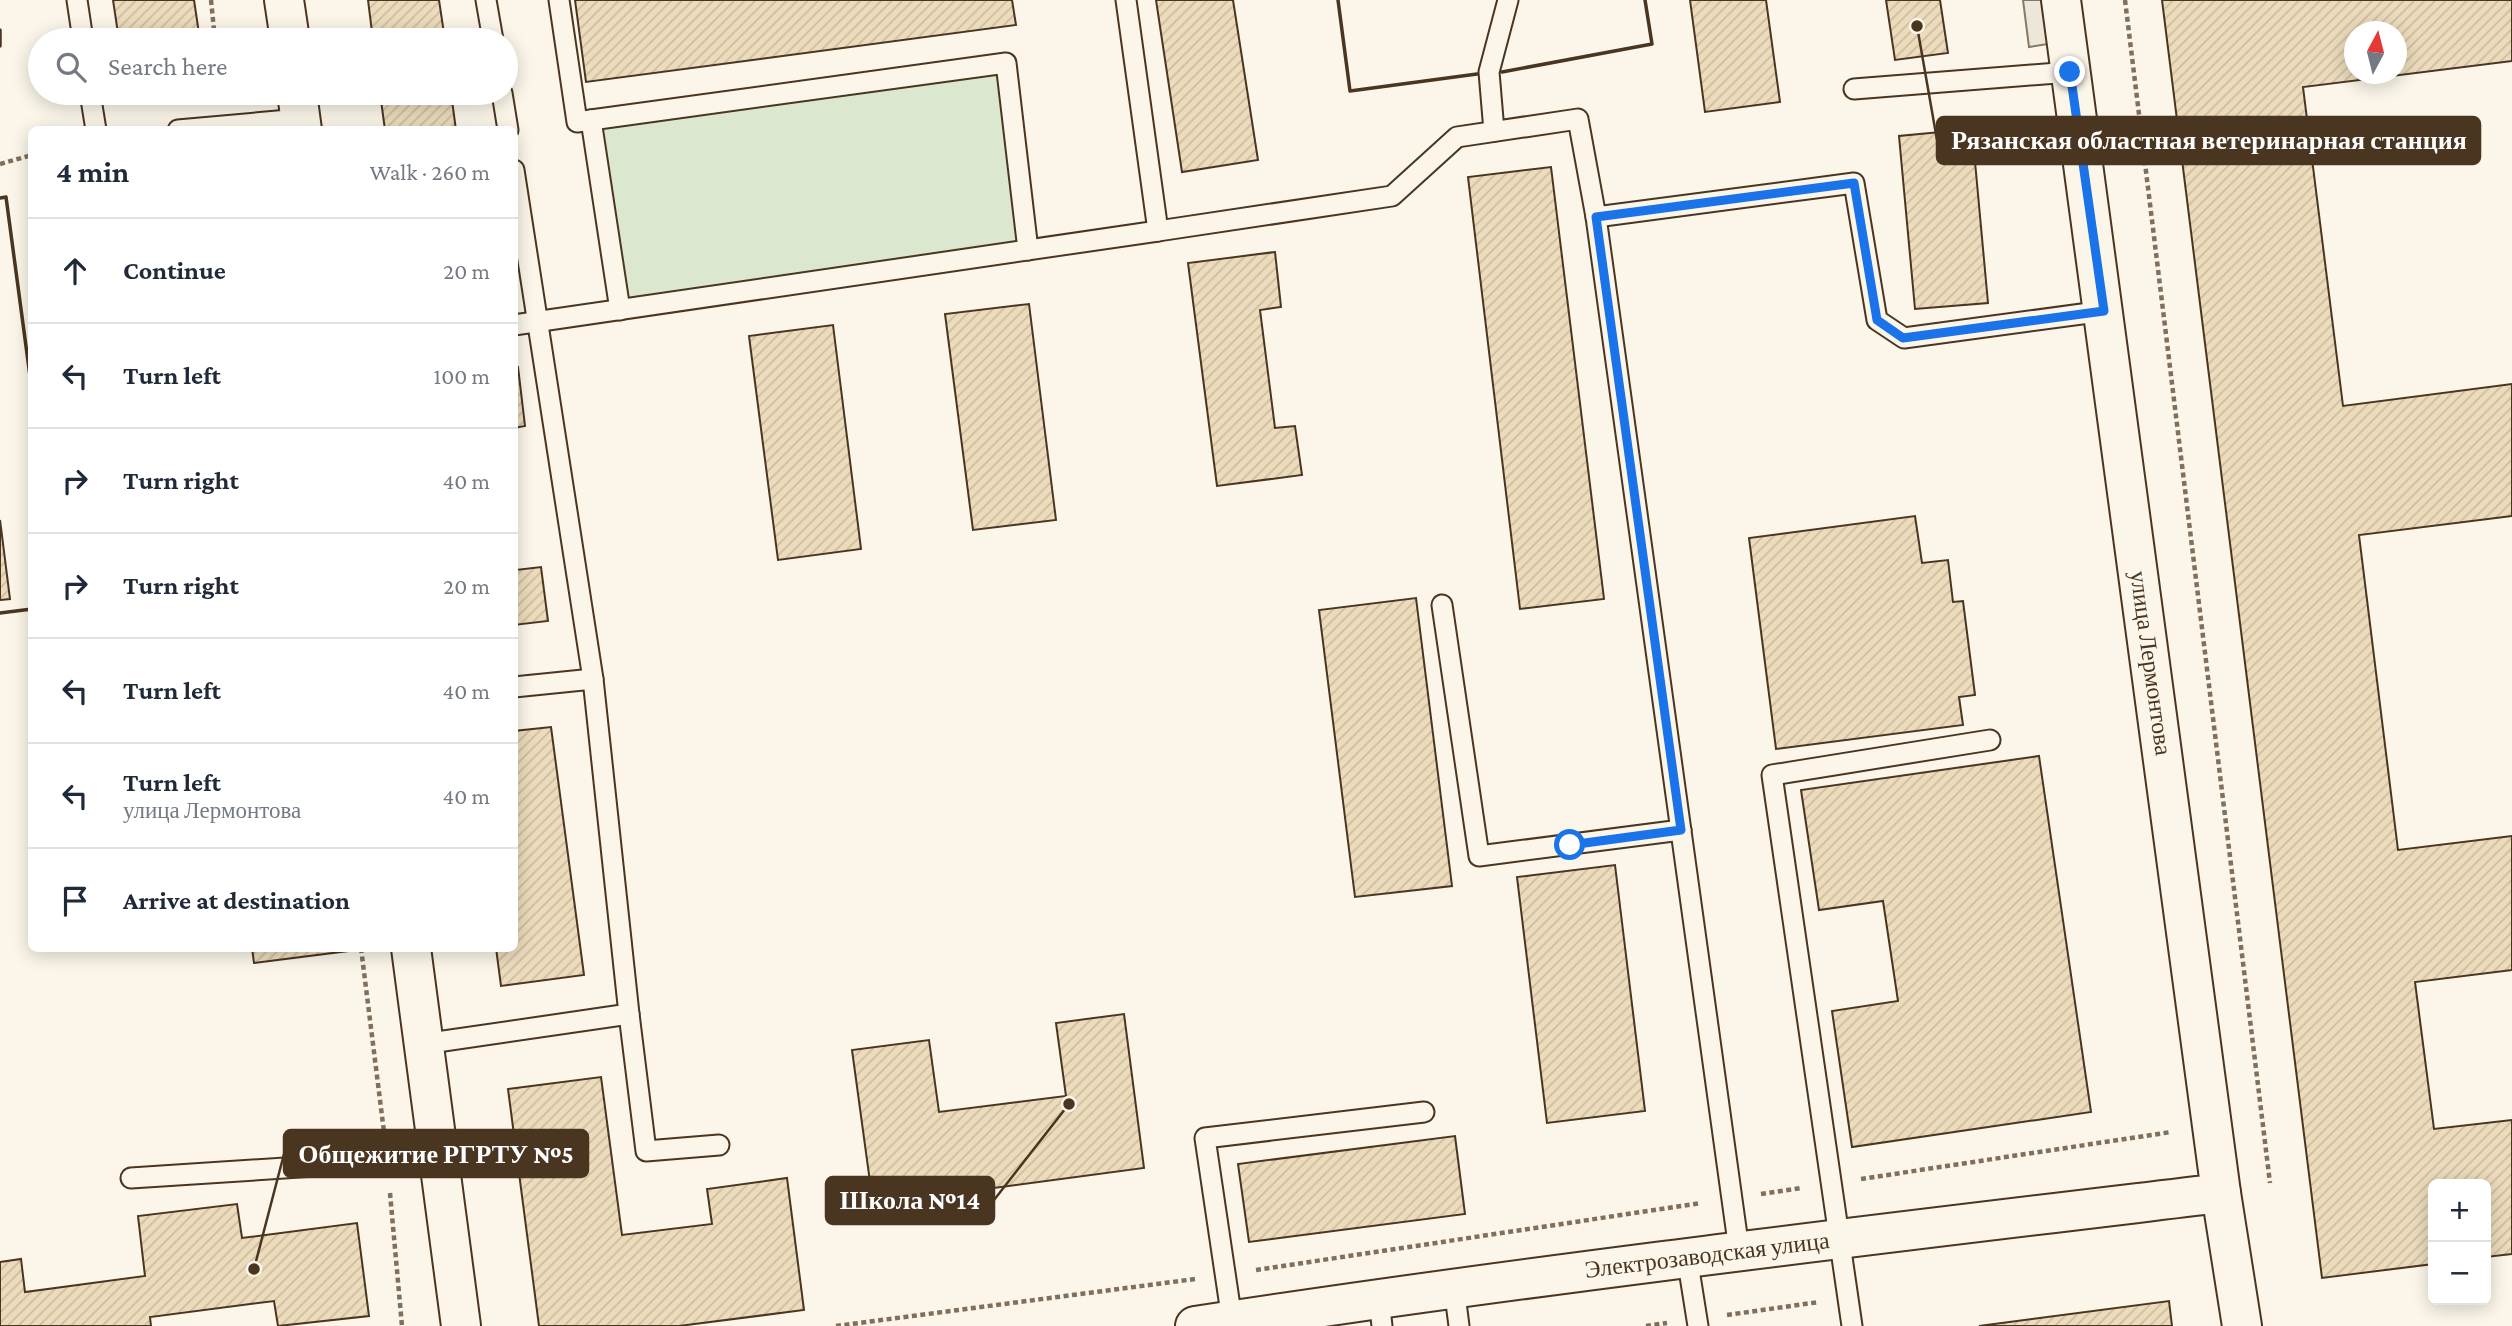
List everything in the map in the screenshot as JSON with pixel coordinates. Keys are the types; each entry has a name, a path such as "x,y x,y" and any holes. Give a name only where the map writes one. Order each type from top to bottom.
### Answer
{"street":[{"path":"285,0 288,28"},
{"name":"улица Лермонтова","path":"2061,0 2221,1193 2242,1326"},
{"path":"412,952 461,1326"},
{"name":"Электрозаводская улица","path":"1195,1326 1232,1320 1380,1312 1454,1287 2221,1193"}],"lane":[{"path":"77,0 81,28"},
{"path":"486,0 491,28"},
{"path":"559,0 577,121 1006,64 1028,250"},
{"path":"1126,0 1158,231"},
{"path":"1494,131 1489,72 1507,0"},
{"path":"1854,89 2070,72"},
{"path":"92,105 95,126"},
{"path":"504,105 507,126"},
{"path":"208,126 300,114"},
{"path":"518,325 1392,196 1457,137 1578,119 1596,217 1739,1250"},
{"path":"591,120 621,310"},
{"path":"1596,217 1854,183 1877,320 1903,338 2104,311"},
{"path":"518,193 540,322 593,679 646,1151 719,1145"},
{"path":"1442,605 1479,856 1681,830"},
{"path":"518,687 593,679"},
{"path":"1852,1326 1772,775 1990,740"},
{"path":"423,1044 629,1014"},
{"path":"1232,1320 1205,1138 1424,1112"},
{"path":"131,1178 438,1158"},
{"path":"1687,1257 1706,1321"},
{"path":"1454,1287 1460,1326"}],"path":[{"path":"211,0 214,28"},
{"path":"2125,0 2270,1183"},
{"path":"0,164 28,156"},
{"path":"836,1326 1226,1275"},
{"path":"1706,1321 1848,1298"},
{"path":"1646,1326 1673,1322"}],"green space":[{"path":"1000,71 1018,244 626,301 599,128"}],"shaded area":[{"path":"2023,0 2061,0 2067,41 2029,47"}],"building":[{"path":"113,0 194,0 198,28 117,28"},
{"path":"368,0 439,0 443,28 372,28"},
{"path":"575,0 1012,0 1016,25 586,82"},
{"path":"1156,0 1233,0 1258,160 1182,172"},
{"path":"1690,0 1766,0 1780,102 1705,112"},
{"path":"1886,0 1940,0 1948,53 1895,60"},
{"path":"2162,0 2512,0 2512,61 2407,74 2407,21 2344,21 2344,82 2303,87 2343,406 2512,384 2512,516 2359,535 2398,850 2512,836 2512,970 2415,982 2434,1129 2512,1120 2512,1254 2491,1256 2491,1179 2428,1179 2428,1265 2322,1278"},
{"path":"382,105 453,105 455,126 384,126"},
{"path":"1972,129 1988,303 1915,309 1899,136"},
{"path":"1551,167 1604,599 1520,609 1468,177"},
{"path":"1275,252 1281,307 1260,310 1275,428 1295,426 1302,475 1217,486 1188,263"},
{"path":"1029,304 1056,520 973,530 945,314"},
{"path":"833,325 861,549 778,560 749,336"},
{"path":"518,367 525,426 518,427"},
{"path":"1915,516 1922,563 1948,560 1953,602 1963,601 1975,695 1959,697 1963,725 1776,749 1749,538"},
{"path":"0,520 10,599 0,600"},
{"path":"541,567 548,621 518,625 518,570"},
{"path":"1416,598 1452,886 1355,897 1319,610"},
{"path":"551,727 584,975 501,986 497,952 518,952 518,731"},
{"path":"2039,756 2091,1112 1852,1147 1832,1011 1898,1001 1883,901 1819,910 1801,790"},
{"path":"1615,865 1645,1111 1547,1123 1517,877"},
{"path":"253,952 340,952 254,963"},
{"path":"1124,1014 1144,1168 873,1204 852,1050 929,1040 939,1112 1066,1096 1056,1023"},
{"path":"601,1077 622,1235 712,1224 707,1189 787,1178 804,1310 679,1326 539,1326 508,1089"},
{"path":"1455,1136 1465,1214 1249,1242 1238,1164"},
{"path":"237,1204 242,1238 357,1223 369,1316 278,1326 274,1301 150,1317 151,1326 0,1326 0,1262 21,1259 25,1292 145,1276 138,1216"},
{"path":"2169,1301 2172,1326 1979,1326"}],"wall":[{"path":"1338,0 1350,91 1477,74"},
{"path":"1502,72 1652,44 1645,0"},
{"path":"0,30 0,46"},
{"path":"0,198 6,197 28,361"},
{"path":"0,613 28,610"}],"place":[{"name":"Рязанская областная ветеринарная станция","path":"1917,26"},
{"name":"Школа №14","path":"1069,1104"},
{"name":"Общежитие РГРТУ №5","path":"254,1269"}],"route":[{"path":"1570,845 1681,830 1596,217 1854,183 1877,320 1903,338 2104,311 2070,72"}]}
